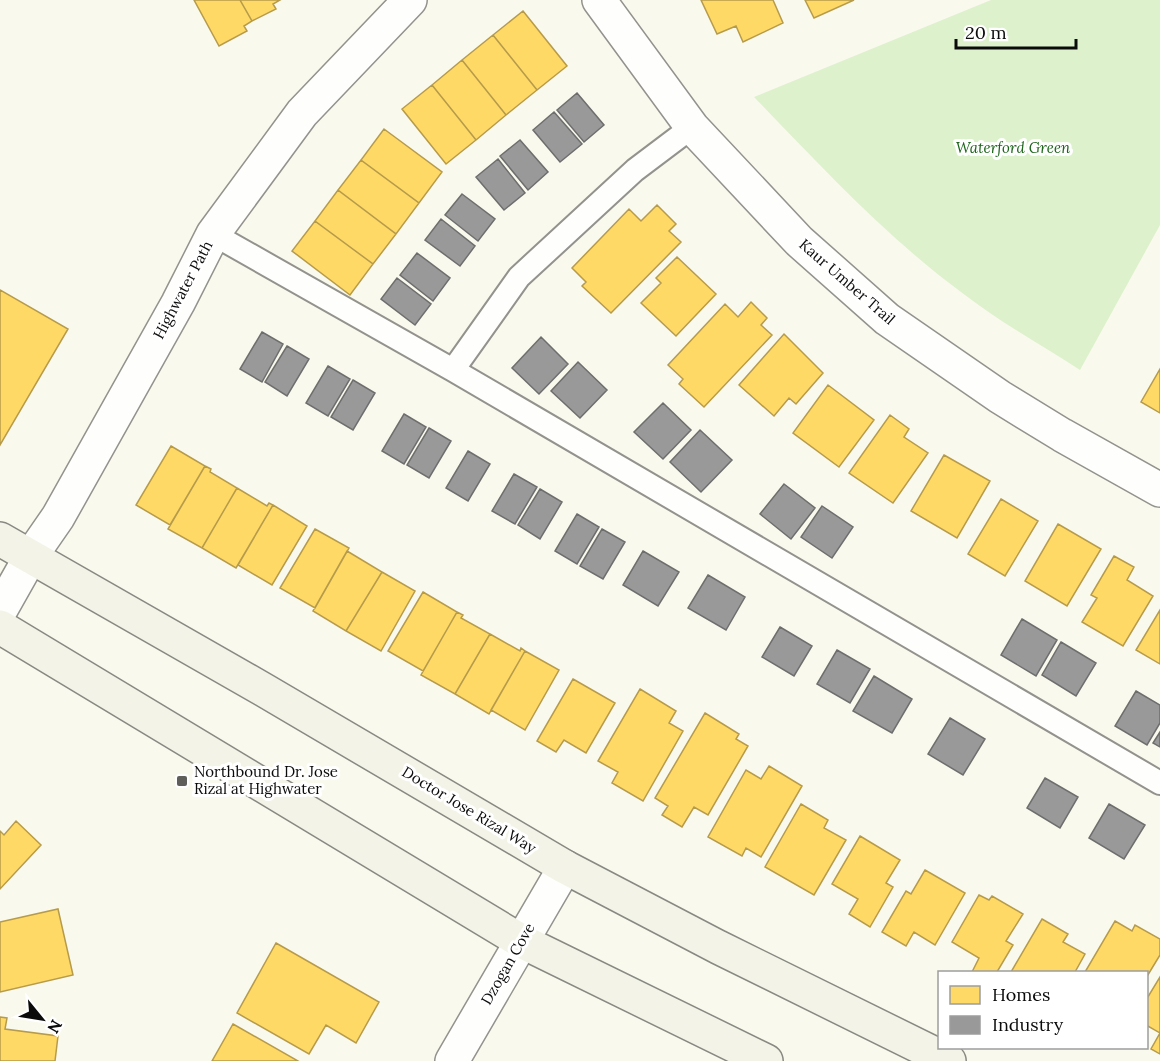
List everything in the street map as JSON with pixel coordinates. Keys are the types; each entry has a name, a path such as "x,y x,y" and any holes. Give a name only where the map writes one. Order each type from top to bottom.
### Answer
{"street":[{"name":"Highwater Path","path":"0,611 31,556 63,507 178,303 213,234 302,113 410,0"},
{"name":"Kaur Umber Trail","path":"599,0 692,128 799,241 887,319 1000,397 1160,490"},
{"name":"Doctor Jose Rizal Way","path":"0,539 314,719 565,867 718,948 949,1061"},
{"path":"0,627 521,941 766,1061"},
{"name":"Dzogan Cove","path":"452,1061 565,867"}],"lane":[{"path":"453,370 519,277 635,170 692,128"},
{"path":"213,234 453,370 1160,783"}],"green space":[{"name":"Waterford Green","path":"991,0 1160,0 1160,225 1080,370 975,303 905,247 853,199 754,97"}],"building: Homes":[{"path":"194,0 240,0 252,21 244,26 247,31 219,46"},
{"path":"240,0 280,0 273,4 276,9 252,21"},
{"path":"701,0 773,0 783,23 743,42 736,26 717,34"},
{"path":"805,0 854,0 814,18"},
{"path":"523,11 567,66 537,90 493,35"},
{"path":"493,35 537,90 506,115 462,60"},
{"path":"462,60 506,115 476,140 432,85"},
{"path":"432,85 476,140 446,164 402,109"},
{"path":"384,129 442,172 419,203 361,160"},
{"path":"361,160 419,203 396,234 338,190"},
{"path":"338,190 396,234 373,264 315,221"},
{"path":"657,205 676,224 669,231 681,242 611,313 582,286 586,282 572,268 629,209 641,221"},
{"path":"315,221 373,264 350,295 292,251"},
{"path":"677,257 716,294 676,336 641,303 661,283 656,278"},
{"path":"0,290 68,329 0,445"},
{"path":"751,302 767,318 761,325 772,335 704,407 679,384 683,379 668,365 725,304 738,317"},
{"path":"784,334 823,373 796,404 789,398 774,416 739,385"},
{"path":"1160,369 1160,413 1141,402"},
{"path":"828,385 874,420 839,467 793,433"},
{"path":"890,415 909,429 904,437 928,453 893,503 849,473"},
{"path":"171,446 205,466 170,525 136,505"},
{"path":"944,455 990,481 957,538 911,511"},
{"path":"205,466 211,469 210,472 237,488 202,548 168,529"},
{"path":"237,488 267,506 269,503 273,505 236,568 202,548"},
{"path":"1001,499 1038,521 1005,576 968,554"},
{"path":"273,505 307,526 272,585 238,565"},
{"path":"1058,524 1101,549 1067,606 1025,581"},
{"path":"315,529 349,548 315,608 280,588"},
{"path":"347,551 382,572 346,631 313,611"},
{"path":"1114,556 1134,567 1127,580 1153,596 1123,646 1082,622 1097,598 1091,595"},
{"path":"382,572 415,591 381,651 346,631"},
{"path":"423,592 457,612 423,671 388,651"},
{"path":"1160,610 1160,664 1136,650"},
{"path":"457,612 463,615 461,618 490,634 455,694 421,675"},
{"path":"490,634 520,651 521,648 525,651 489,714 455,694"},
{"path":"525,651 559,670 525,730 491,710"},
{"path":"573,679 615,703 586,753 564,740 556,752 537,741"},
{"path":"640,689 676,711 669,723 683,731 643,801 612,783 618,772 598,761"},
{"path":"705,713 739,734 736,739 748,746 708,815 694,807 682,827 662,815 668,806 655,798"},
{"path":"769,766 802,786 761,857 746,848 742,856 708,837 746,770 761,779"},
{"path":"801,804 828,820 824,828 846,840 814,895 765,867"},
{"path":"16,821 41,845 0,889 0,831 4,835"},
{"path":"860,836 900,860 886,883 893,887 870,927 849,914 858,899 832,884"},
{"path":"925,870 965,893 935,945 914,932 906,946 882,932 906,891 911,894"},
{"path":"979,895 989,900 992,896 1023,914 1006,941 1013,945 998,971 972,971 979,958 952,942"},
{"path":"58,909 73,975 0,992 0,922"},
{"path":"1042,919 1068,934 1063,942 1085,954 1076,971 1012,971"},
{"path":"1115,921 1132,931 1135,925 1160,939 1160,955 1148,975 1148,971 1086,971"},
{"path":"276,943 379,1002 356,1043 326,1025 309,1054 237,1013"},
{"path":"1160,977 1160,1033 1148,1026 1148,997"},
{"path":"0,1017 7,1018 5,1029 58,1036 55,1061 0,1061"},
{"path":"233,1024 298,1061 212,1061"},
{"path":"1160,1033 1160,1054 1151,1049"}],"building: Industry":[{"path":"577,93 604,125 584,142 557,110"},
{"path":"554,112 582,144 560,162 533,130"},
{"path":"520,140 548,172 528,190 500,156"},
{"path":"498,159 525,193 504,210 476,177"},
{"path":"462,194 495,219 478,241 445,215"},
{"path":"441,219 475,246 460,266 425,240"},
{"path":"417,253 450,278 433,301 400,275"},
{"path":"397,278 431,304 415,325 381,299"},
{"path":"262,332 283,344 262,382 240,369"},
{"path":"541,337 568,364 539,394 512,368"},
{"path":"287,346 309,359 287,396 265,382"},
{"path":"578,362 607,390 580,418 551,391"},
{"path":"328,366 350,379 328,416 306,403"},
{"path":"353,380 375,393 353,430 331,417"},
{"path":"663,403 691,430 663,459 634,432"},
{"path":"404,414 426,427 404,464 382,451"},
{"path":"429,428 451,441 429,478 407,465"},
{"path":"700,430 732,460 701,492 670,462"},
{"path":"468,451 490,464 468,501 446,488"},
{"path":"514,474 537,487 515,524 492,511"},
{"path":"784,484 815,508 791,539 760,514"},
{"path":"540,489 562,502 540,539 518,525"},
{"path":"822,506 853,527 832,558 801,537"},
{"path":"577,514 599,527 577,564 555,551"},
{"path":"602,529 625,542 603,579 580,566"},
{"path":"643,551 679,572 658,606 623,585"},
{"path":"708,575 745,597 726,630 688,608"},
{"path":"1022,619 1057,640 1036,676 1001,655"},
{"path":"780,627 812,646 794,676 762,657"},
{"path":"1061,642 1096,663 1076,696 1042,675"},
{"path":"837,650 870,669 850,703 817,684"},
{"path":"874,676 912,699 892,733 853,711"},
{"path":"1136,691 1160,705 1160,723 1147,745 1115,726"},
{"path":"950,718 985,739 963,775 928,754"},
{"path":"1160,732 1160,747 1153,743"},
{"path":"1045,778 1078,797 1060,828 1027,808"},
{"path":"1109,804 1145,825 1124,859 1089,838"}],"place":[{"name":"Northbound Dr. Jose Rizal at Highwater","path":"182,781"}]}
